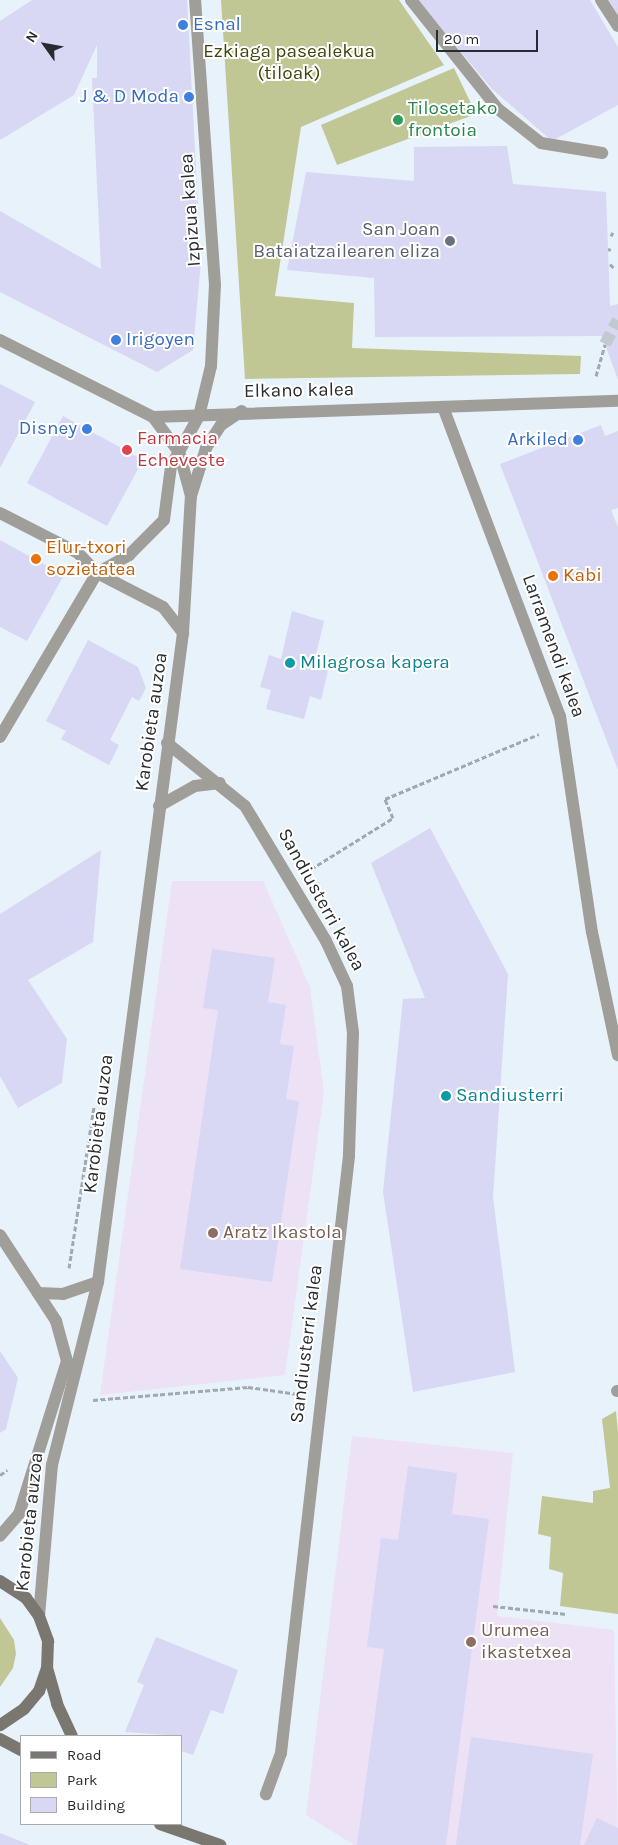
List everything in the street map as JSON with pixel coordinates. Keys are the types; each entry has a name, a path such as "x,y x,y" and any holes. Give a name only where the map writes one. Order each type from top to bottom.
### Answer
{"main road":[{"path":"0,1581 26,1598 40,1616 48,1641 47,1668 56,1704 72,1735"},
{"path":"0,1725 24,1709 39,1691 47,1668"},
{"path":"0,1739 20,1749"},
{"path":"163,1825 220,1845"},
{"path":"180,1825 224,1845"}],"street":[{"name":"Izpizua kalea","path":"195,0 215,285 211,366 199,416"},
{"path":"411,0 498,109 541,143 602,153"},
{"path":"601,0 618,26"},
{"name":"Elkano kalea","path":"0,340 153,417 199,416 242,411 618,401"},
{"name":"Larramendi kalea","path":"442,407 562,724 592,932 618,1055"},
{"path":"182,633 191,496 206,448 221,425 242,411"},
{"path":"0,737 97,574 135,551 164,520 168,474 178,452 199,416"},
{"path":"153,417 178,452 191,496"},
{"path":"0,513 78,553 97,574 163,607 182,633"},
{"name":"Karobieta auzoa","path":"40,1616 52,1465 98,1282 182,633"},
{"name":"Sandiusterri kalea","path":"167,743 220,783 245,806 292,880 347,986 353,1033 349,1156 319,1397 282,1753 266,1794"},
{"path":"159,806 195,786 220,783"},
{"name":"Karobieta auzoa","path":"0,1235 56,1321 67,1361 18,1514 0,1536"},
{"path":"38,1293 63,1294 98,1282"}],"path":[{"path":"611,236 613,232"},
{"path":"610,264 614,268"},
{"path":"596,376 605,344"},
{"path":"292,880 393,818 385,800 562,724"},
{"path":"69,1402 248,1387 319,1397"},
{"path":"493,1606 567,1614"}],"shaded area":[{"name":"Aratz Ikastola","path":"172,881 263,881 310,987 324,1092 285,1375 100,1395"},
{"name":"Urumea ikastetxea","path":"352,1436 513,1453 497,1616 614,1630 618,1845 354,1845 306,1815"}],"green space":[{"name":"Ezkiaga pasealekua (tiloak)","path":"221,0 399,0 444,65 301,127 275,296 354,303 352,348 581,356 580,374 245,379"},
{"name":"Tilosetako frontoia","path":"454,68 476,114 337,165 321,125"},
{"path":"616,1411 618,1433 618,1614 560,1606 563,1573 549,1569 551,1537 538,1534 542,1496 593,1503 593,1491 610,1488 602,1419"},
{"path":"0,1618 14,1640 16,1654 13,1668 0,1687"}],"building":[{"path":"32,0 187,0 201,261 193,350 157,372 0,292 0,211 101,269 92,78 97,78 97,45 74,95 0,140 0,21"},
{"path":"417,0 590,0 618,47 618,105 552,141 492,89"},
{"path":"609,0 618,0 618,15"},
{"name":"San Joan Bataiatzailearen eliza","path":"507,146 513,184 606,192 610,306 618,304 618,380 602,336 375,337 374,278 287,270 306,172 414,181 414,147"},
{"path":"0,384 35,402 0,468"},
{"path":"63,416 143,460 107,526 27,483"},
{"path":"601,425 605,436 618,431 618,508 611,510 618,527 618,770 500,464"},
{"path":"0,540 64,575 27,641 0,627"},
{"name":"Milagrosa kapera","path":"292,611 324,621 313,667 328,671 321,700 310,696 304,719 266,709 271,690 260,687 269,655 281,659"},
{"path":"88,640 138,667 146,688 139,701 132,697 110,740 119,745 109,765 61,739 66,731 46,721"},
{"name":"Sandiusterri","path":"430,828 508,974 493,1197 515,1372 413,1392 383,1192 403,999 425,998 371,863"},
{"path":"101,850 93,942 28,980 67,1039 62,1083 18,1108 0,1076 0,914"},
{"path":"212,949 275,958 268,1002 286,1005 280,1044 294,1046 286,1099 299,1101 272,1282 180,1269 218,1010 203,1008"},
{"path":"0,1351 18,1378 6,1429 0,1433"},
{"path":"408,1466 457,1473 452,1514 489,1519 446,1845 357,1845 384,1649 367,1647 381,1538 398,1540"},
{"path":"156,1637 238,1670 223,1714 211,1710 193,1755 182,1751 182,1735 125,1732 144,1685 137,1682"},
{"path":"471,1737 593,1754 580,1845 456,1845"},
{"path":"597,1818 618,1828 618,1845 584,1845"},
{"path":"0,1833 30,1845 0,1845"}],"tunnel":[{"path":"605,344 618,320"}],"place":[{"name":"Esnal","path":"183,25"},
{"name":"J & D Moda","path":"189,97"},
{"name":"Tilosetako frontoia","path":"398,120"},
{"name":"San Joan Bataiatzailearen eliza","path":"450,241"},
{"name":"Irigoyen","path":"116,340"},
{"name":"Disney","path":"87,429"},
{"name":"Arkiled","path":"578,440"},
{"name":"Farmacia Echeveste","path":"127,450"},
{"name":"Elur-txori sozietatea","path":"36,559"},
{"name":"Kabi","path":"553,576"},
{"name":"Milagrosa kapera","path":"290,663"},
{"name":"Sandiusterri","path":"446,1096"},
{"name":"Aratz Ikastola","path":"213,1233"},
{"name":"Urumea ikastetxea","path":"471,1642"}]}
